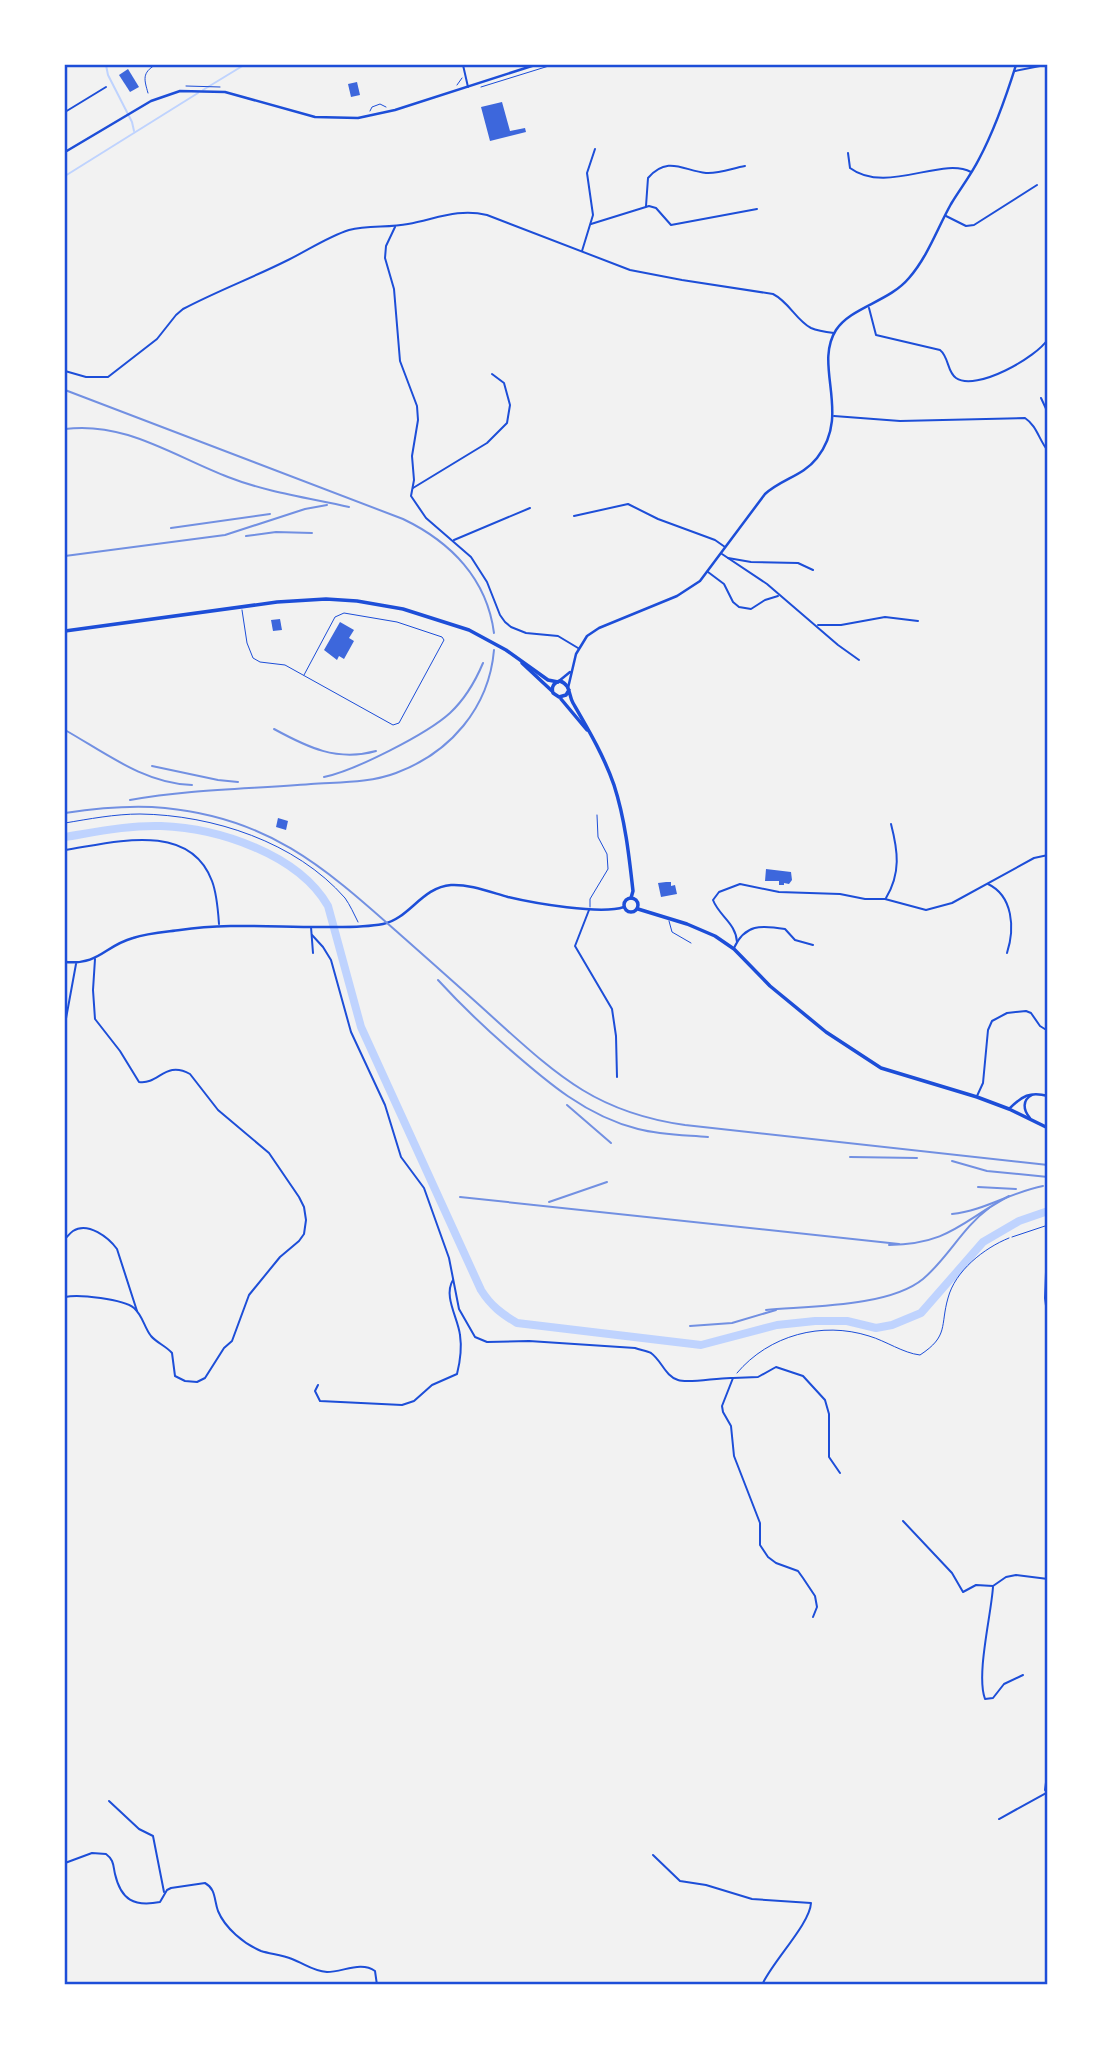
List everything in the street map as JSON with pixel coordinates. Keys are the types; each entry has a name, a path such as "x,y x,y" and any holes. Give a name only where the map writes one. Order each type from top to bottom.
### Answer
{"main road":[{"path":"65,631 242,606 326,599 380,604 425,615 487,639 548,680 565,683 570,698 605,763 620,805 630,864 632,898"},
{"path":"519,659 559,697 589,732"},
{"path":"552,691 553,685 558,682"},
{"path":"559,697 564,697 568,689"},
{"path":"632,898 625,901 624,907 629,912 638,909 669,918 715,936 734,949 770,986 853,1051 895,1074 977,1097 1048,1128"},
{"path":"632,898 638,902 638,909"}],"street":[{"path":"463,65 468,87"},
{"path":"65,152 161,97 195,90 235,94 306,116 345,119 380,115 535,65"},
{"path":"943,65 950,65"},
{"path":"568,689 572,669 584,639 594,631 677,596 700,581 774,486 802,472 818,457 828,440 834,416 830,370 834,333 843,321 897,291 910,277 972,173 994,126 1016,65"},
{"path":"1014,72 1045,65"},
{"path":"65,112 106,87"},
{"path":"581,252 591,224 593,207 587,173 595,149"},
{"path":"848,153 850,168 866,176 889,178 957,169 972,173"},
{"path":"646,206 648,178 660,169 679,166 708,173 745,166"},
{"path":"945,216 966,226 974,225 1037,185"},
{"path":"591,224 646,206 656,208 671,225 757,209"},
{"path":"65,371 86,377 108,377 158,340 176,315 206,297 342,233 362,227 412,224 453,212 481,213 646,274 773,294 784,301 806,325 834,333"},
{"path":"395,226 386,246 385,258 394,289 400,361 417,406 411,496 425,518 471,557 487,582 502,619 511,627 526,633 558,636 579,648"},
{"path":"868,307 872,313 876,335 888,340 940,349 947,357 953,375 960,380 992,377 1038,352 1048,340"},
{"path":"412,489 487,443 507,424 510,405 504,383 492,374"},
{"path":"1041,398 1048,413"},
{"path":"834,416 900,421 1025,418 1035,426 1042,444 1048,450"},
{"path":"574,516 628,504 726,547"},
{"path":"453,541 530,508"},
{"path":"721,554 768,584 779,596 859,660"},
{"path":"727,558 751,562 798,563 813,570"},
{"path":"708,572 724,584 733,602 739,607 754,608 765,600 779,596"},
{"path":"817,625 841,625 885,617 918,621"},
{"path":"558,682 572,669"},
{"path":"886,899 898,866 897,847 891,824"},
{"path":"65,850 132,839 150,839 176,845 194,856 213,881 220,925"},
{"path":"737,942 733,926 713,900 715,895 726,888 740,884 779,892 886,899 926,911 952,903 1034,858 1048,855"},
{"path":"987,883 1000,892 1008,905 1011,925 1007,953"},
{"path":"65,962 95,959 134,937 220,925 361,927 388,923 427,893 452,885 517,899 590,909 609,910 624,907"},
{"path":"590,909 575,946 612,1009 617,1036 617,1077"},
{"path":"311,927 313,953"},
{"path":"734,949 740,936 751,929 785,929 798,941 813,944"},
{"path":"312,935 331,960 351,1032 385,1105 401,1157 424,1188 449,1258 460,1313 475,1337 480,1341 529,1341 635,1348 651,1353 667,1373 685,1382 715,1377 758,1377 776,1367 803,1376 826,1403 829,1414 829,1457 840,1473"},
{"path":"65,1239 73,1230 81,1229 96,1232 113,1243 137,1312 151,1335 172,1353 175,1376 185,1381 201,1381 232,1341 249,1295 280,1257 299,1241 305,1228 306,1212 299,1197 270,1153 218,1110 190,1074 184,1070 169,1070 146,1083 139,1082 120,1051 95,1019 95,959"},
{"path":"65,1024 76,963"},
{"path":"977,1097 983,1083 988,1030 992,1021 1007,1013 1026,1011 1048,1031"},
{"path":"1009,1109 1022,1097 1036,1093 1048,1096"},
{"path":"1032,1120 1026,1113 1024,1104 1028,1096 1036,1093"},
{"path":"1048,1272 1045,1298 1048,1321"},
{"path":"318,1385 315,1391 320,1401 402,1405 415,1401 432,1385 457,1374 461,1346 451,1299 450,1285 454,1279"},
{"path":"65,1297 79,1296 127,1304 137,1312"},
{"path":"733,1378 722,1406 731,1426 734,1457 760,1523 760,1545 768,1558 798,1571 815,1596 817,1607 813,1617"},
{"path":"904,1521 953,1573 963,1592 976,1585 993,1586 1006,1577 1016,1575 1048,1579"},
{"path":"993,1586 984,1653 985,1699 993,1698 1004,1684 1023,1675"},
{"path":"999,1819 1047,1793 1045,1778 1048,1767"},
{"path":"109,1801 139,1829 152,1836 164,1894"},
{"path":"65,1863 92,1853 106,1854 114,1863 117,1880 125,1896 133,1903 160,1902 171,1888 209,1885 222,1918 230,1929 251,1946 294,1959 316,1971 371,1968 375,1971 377,1985"},
{"path":"653,1855 680,1881 706,1885 752,1899 811,1903 793,1938 776,1959 762,1985"}],"lane":[{"path":"148,93 145,74 155,65"},
{"path":"242,606 247,643 253,658 260,662 285,665 393,725 399,723 444,640 414,626 344,613 335,617 304,675"},
{"path":"590,909 590,899 608,869 607,855 598,837 597,815"},
{"path":"669,918 672,932 691,943"},
{"path":"1012,1237 1048,1226"}],"path":[{"path":"478,84 480,88 552,65"},
{"path":"455,86 465,76"},
{"path":"203,85 219,87"},
{"path":"365,113 380,104 388,108"},
{"path":"65,823 139,814 189,818 248,835 284,850 321,875 347,900 361,927"},
{"path":"733,1378 744,1365 765,1349 790,1336 808,1331 853,1331 920,1355 931,1347 942,1333 948,1296 975,1257 1012,1237"}],"building":[{"path":"128,69 139,87 130,92 119,75"},
{"path":"357,82 360,95 351,97 348,84"},
{"path":"502,102 510,131 525,128 526,132 490,141 481,107"},
{"path":"280,619 282,630 273,631 271,620"},
{"path":"340,622 354,630 349,638 354,641 344,659 339,656 337,660 324,650"},
{"path":"278,818 288,821 286,830 276,827"},
{"path":"766,869 791,872 792,880 784,885 779,885 779,881 765,881"},
{"path":"671,882 671,886 675,885 677,894 661,897 658,883"}],"waterway":[{"path":"106,65 134,131"},
{"path":"203,90 244,65"},
{"path":"65,176 198,93"},
{"path":"65,837 149,826 207,832 231,838 277,858 315,888 328,906 361,1027 481,1290 497,1309 517,1323 701,1345 777,1325 815,1321 847,1321 876,1328 892,1325 921,1313 983,1242 1019,1221 1048,1211"}],"railway":[{"path":"65,390 403,519 420,528 451,551 475,579 484,596 494,633"},
{"path":"65,429 87,428 129,435 242,482 349,507"},
{"path":"65,556 225,535 305,509 327,505"},
{"path":"171,528 270,514"},
{"path":"246,536 276,532 312,533"},
{"path":"130,800 197,791 354,782 396,773 433,754 463,726 484,691 494,650"},
{"path":"324,777 371,760 439,722 465,696 483,663"},
{"path":"274,729 310,747 335,754 376,751"},
{"path":"65,730 141,773 192,785"},
{"path":"152,766 238,782"},
{"path":"65,813 140,807 201,813 234,822 291,848 343,885 541,1060 582,1090 628,1112 685,1125 1048,1165"},
{"path":"438,980 480,1023 522,1060 584,1107 638,1129 708,1137"},
{"path":"567,1105 611,1143"},
{"path":"850,1157 917,1158"},
{"path":"952,1161 987,1171 1048,1177"},
{"path":"549,1202 607,1182"},
{"path":"952,1214 1043,1186"},
{"path":"978,1187 1016,1189"},
{"path":"889,1245 909,1244 941,1236 1009,1196"},
{"path":"460,1197 899,1244"},
{"path":"766,1310 848,1304 890,1295 908,1288 932,1271 989,1208"},
{"path":"690,1326 732,1323 776,1310"}]}
